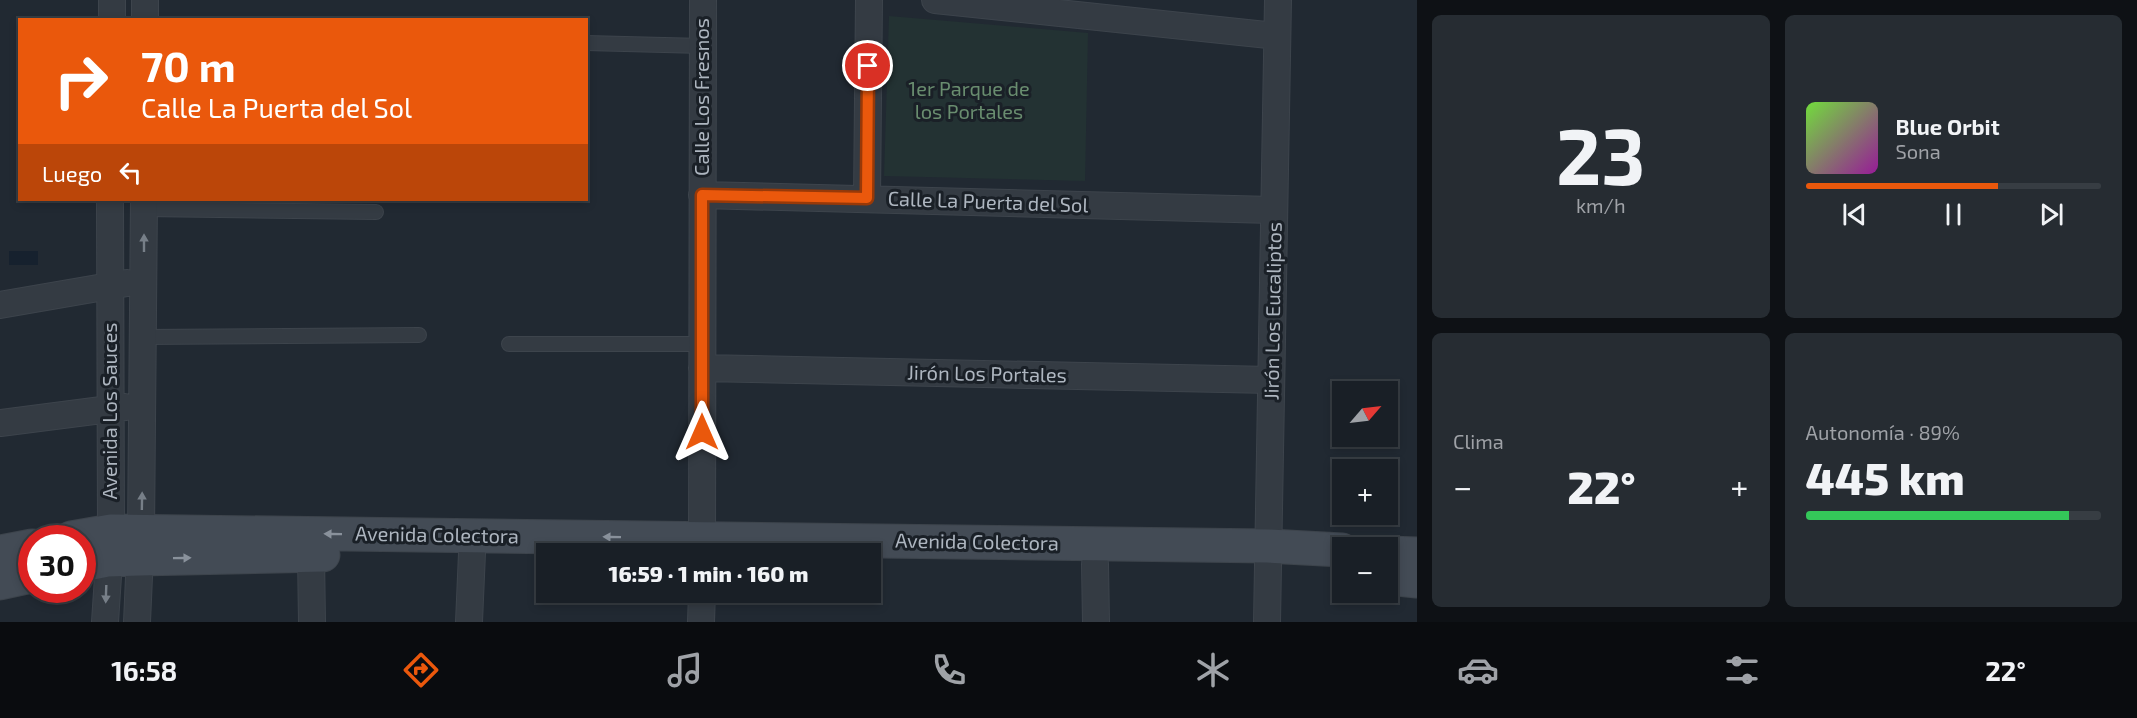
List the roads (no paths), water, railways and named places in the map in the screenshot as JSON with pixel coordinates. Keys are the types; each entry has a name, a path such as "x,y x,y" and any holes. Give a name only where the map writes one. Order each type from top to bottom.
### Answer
{"street":[{"path":"112,0 112,18"},
{"path":"145,18 146,0"},
{"name":"Calle Los Fresnos","path":"702,543 703,0"},
{"path":"867,198 869,0"},
{"path":"934,0 1277,36"},
{"name":"Jirón Los Eucaliptos","path":"1267,622 1278,0"},
{"name":"Calle La Puerta del Sol","path":"702,195 1274,210"},
{"name":"Avenida Los Sauces","path":"110,201 109,410 116,549 137,622"},
{"name":"Avenida Los Sauces","path":"105,622 143,403 144,204"},
{"path":"0,305 144,281"},
{"name":"Jirón Los Portales","path":"703,356 1271,380"},
{"path":"0,423 109,410 143,403"},
{"name":"Avenida Colectora","path":"96,544 116,549 311,556 536,554"},
{"name":"Avenida Colectora","path":"116,549 536,547"},
{"path":"0,552 18,549"},
{"name":"Avenida Colectora","path":"881,549 1268,557 1332,571"},
{"name":"Avenida Colectora","path":"881,561 1095,564 1268,557 1332,551"},
{"path":"469,622 472,553"},
{"path":"1398,553 1417,554"},
{"path":"311,556 312,622"},
{"path":"1095,564 1096,622"},
{"path":"0,583 18,579"},
{"path":"1398,579 1417,581"},
{"path":"701,622 702,603"}],"lane":[{"path":"588,43 703,46"},
{"path":"144,204 376,212"},
{"path":"142,337 419,335"},
{"path":"509,344 703,356"}],"water":[{"path":"9,251 38,251 38,265 9,265"}],"park label":[{"name":"1er Parque de los Portales","path":"969,100"}]}
